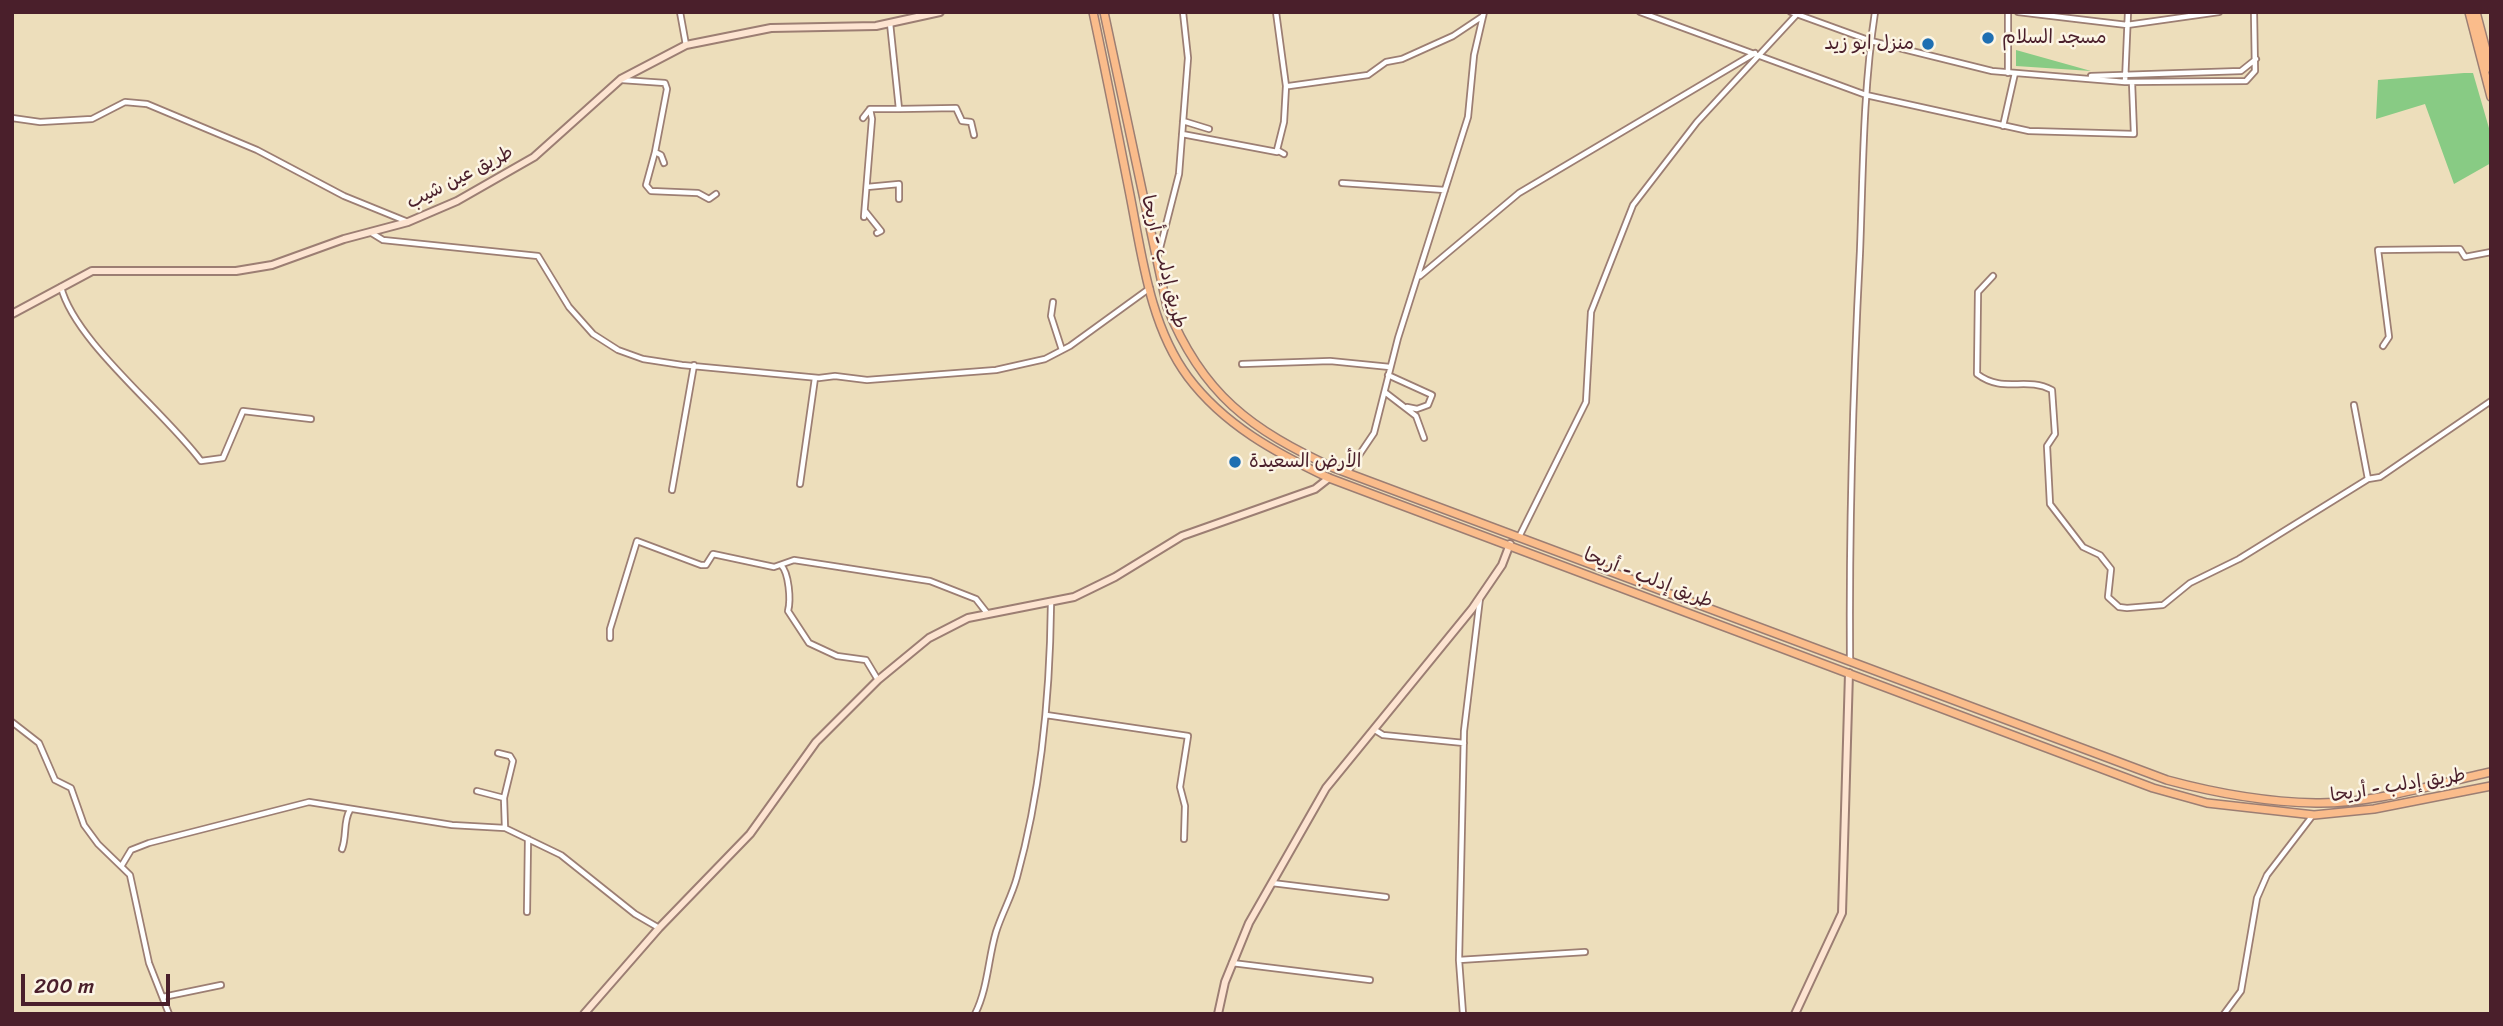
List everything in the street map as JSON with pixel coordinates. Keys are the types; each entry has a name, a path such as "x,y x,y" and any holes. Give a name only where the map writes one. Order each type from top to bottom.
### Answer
{"main road":[{"name":"طريق إدلب - أريحا","path":"1093,12 1157,318 1171,351 1189,379 1242,431 1277,454 1329,478 2153,788 2207,803 2314,815 2374,809 2491,786"},
{"name":"طريق إدلب - أريحا","path":"1104,12 1167,307 1181,342 1232,407 1285,446 1348,473 2167,780 2217,793 2317,803 2378,796 2491,772"},
{"path":"2469,12 2491,97"},
{"path":"2476,12 2491,69"},
{"path":"1097,28 1106,26"},
{"path":"1426,513 1429,503"},
{"path":"1822,662 1826,653"}],"street":[{"path":"680,12 686,46"},
{"name":"طريق عين شيب","path":"12,314 92,271 202,272 272,265 408,222 469,194 534,157 621,79 686,46 771,28 890,23 940,12"},
{"path":"1157,260 1176,195 1188,58 1183,12"},
{"path":"1276,12 1286,86 1277,152"},
{"path":"1640,12 1804,75 1866,94 2029,131 2134,134 2132,82"},
{"path":"1850,661 1848,558 1854,324 1866,94 1875,12"},
{"path":"2003,126 2012,73 2008,12"},
{"path":"2018,12 2127,25 2219,12"},
{"path":"2125,82 2129,12"},
{"path":"1419,277 1519,193 1756,55 1796,13 1871,41 2012,73 2125,82 2243,82 2255,71 2254,12"},
{"path":"1286,86 1368,75 1386,62 1402,59 1453,36 1484,14"},
{"path":"1348,473 1374,433 1386,393 1390,367 1468,117 1474,55 1484,14"},
{"path":"890,23 899,109"},
{"path":"1519,537 1586,402 1591,312 1633,205 1697,122 1756,55"},
{"path":"2080,77 2241,71 2256,59"},
{"path":"621,79 665,83 667,89 646,185 651,191 698,193 709,199 716,194"},
{"path":"12,118 40,121 92,119 125,102 147,104 257,150 344,196 408,222"},
{"path":"870,108 956,108 962,121 971,122 974,135"},
{"path":"863,118 870,108"},
{"path":"864,217 870,108"},
{"path":"1183,121 1209,129"},
{"path":"1182,134 1284,154"},
{"path":"655,152 661,155 664,163"},
{"path":"1342,183 1445,190"},
{"path":"867,187 899,184 899,199"},
{"path":"864,210 881,231 877,233"},
{"path":"370,232 383,240 538,256 569,307 593,334 618,350 643,359 815,378 867,380 996,370 1045,359 1062,350 1150,287"},
{"path":"2383,346 2389,337 2378,250 2460,249 2465,257 2491,253"},
{"path":"1993,276 1978,292 1977,374 2000,386 2034,384 2052,390 2055,434 2047,446 2050,504 2083,547 2100,555 2110,569 2108,597 2119,607 2143,609 2163,605 2190,583 2239,559 2368,480 2379,477 2491,401"},
{"path":"61,286 66,304 87,336 177,431 201,461 223,458 243,411 311,419"},
{"path":"1053,302 1051,316 1062,350"},
{"path":"1242,364 1330,361 1390,367"},
{"path":"672,490 694,365"},
{"path":"1388,375 1432,395 1428,405 1417,409 1407,408"},
{"path":"800,484 815,378"},
{"path":"1386,393 1416,416 1424,438"},
{"path":"2354,405 2368,480"},
{"path":"584,1014 659,928 750,834 816,742 878,680 942,629 987,612 1074,597 1115,577 1182,536 1315,489 1329,478"},
{"path":"610,638 617,603 637,541 701,565 706,565 712,554 767,566 781,565 794,559 930,581 976,599 987,612"},
{"path":"1218,1014 1233,963 1271,883 1326,789 1480,597 1502,565 1510,544"},
{"path":"781,565 785,569 790,599 788,611 805,640 827,652 866,660 878,680"},
{"path":"1463,1014 1459,960 1464,743 1480,597"},
{"path":"975,1014 982,1000 996,929 1009,906 1018,877 1042,756 1050,686 1051,603"},
{"path":"1795,1014 1842,914 1849,673"},
{"path":"1046,715 1188,736 1180,787 1185,806 1184,839"},
{"path":"12,722 39,743 55,780 71,789 83,825 130,875 149,963 169,1014"},
{"path":"1375,730 1383,734 1464,743"},
{"path":"498,753 510,756 513,761 504,798 505,828"},
{"path":"477,791 504,798"},
{"path":"122,865 131,850 149,843 309,802 452,825 505,828 561,855 635,914 659,928"},
{"path":"342,849 347,836 347,816 350,810"},
{"path":"2224,1014 2241,991 2257,898 2267,875 2314,815"},
{"path":"527,912 528,839"},
{"path":"1271,883 1386,897"},
{"path":"1459,960 1585,952"},
{"path":"1233,963 1370,980"},
{"path":"163,997 221,985"}],"green space":[{"path":"2016,50 2091,71 2016,66"},
{"path":"2473,73 2491,135 2491,163 2454,184 2425,104 2376,119 2378,80"}],"place":[{"name":"مسجد السلام","path":"1988,38"},
{"name":"منزل ابو زيد","path":"1928,44"},
{"name":"الأرض السعيدة","path":"1235,462"}]}
